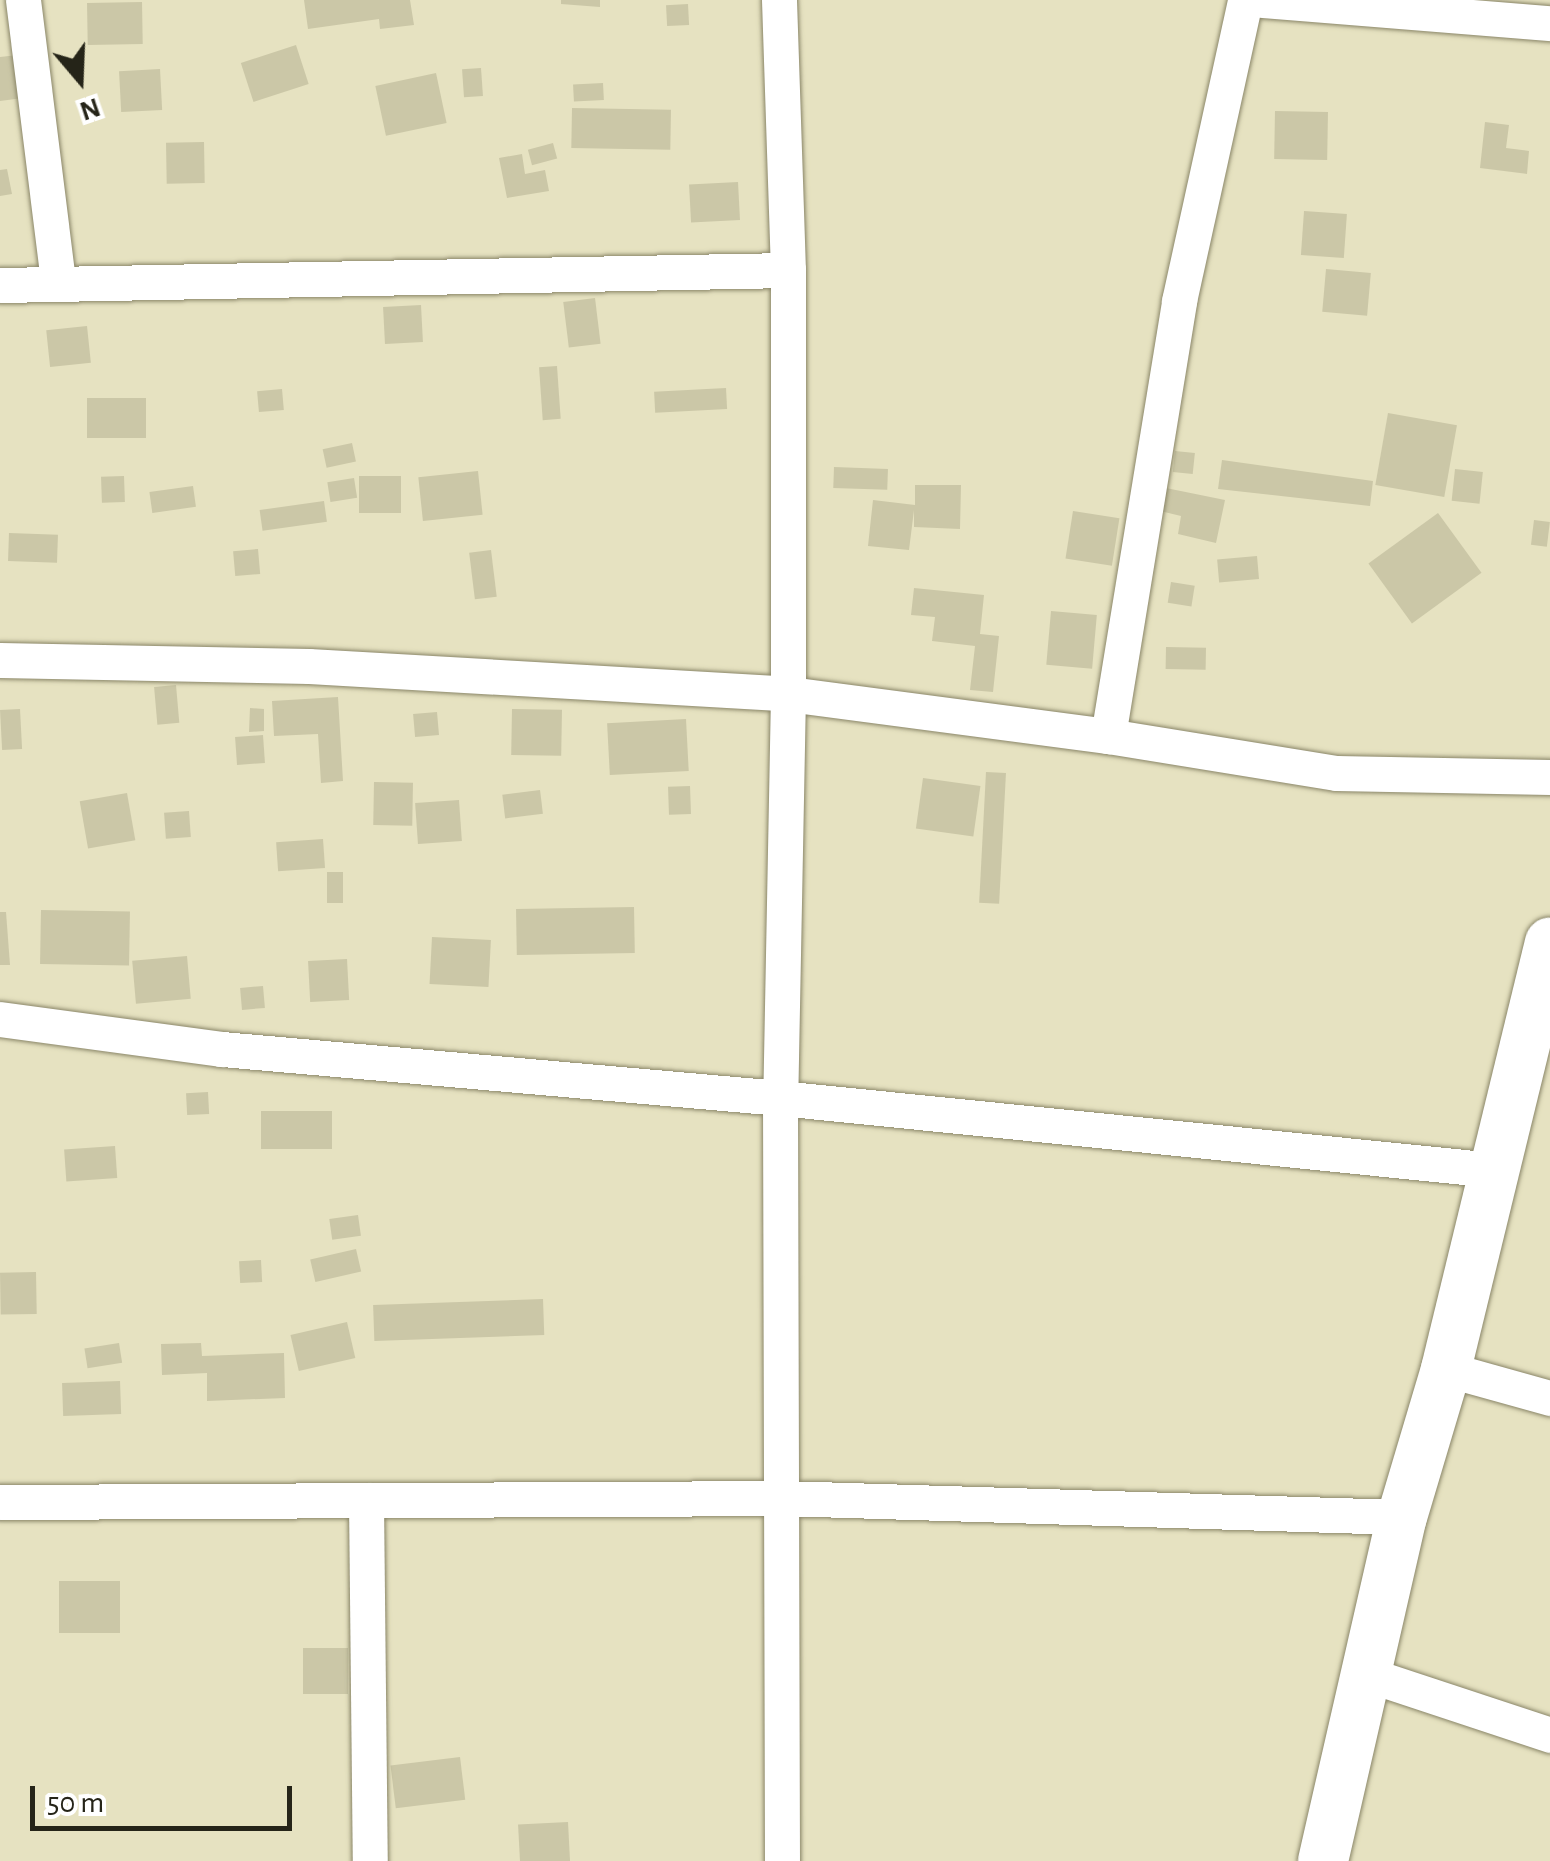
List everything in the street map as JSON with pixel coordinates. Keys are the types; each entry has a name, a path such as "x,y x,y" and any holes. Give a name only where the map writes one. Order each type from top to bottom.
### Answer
{"main road":[{"path":"1323,1861 1402,1517 1446,1368 1550,944"}],"street":[{"path":"23,0 58,283"},
{"path":"779,0 788,270 788,694 780,1098 782,1861"},
{"path":"1108,736 1179,301 1245,0"},
{"path":"1262,0 1550,23"},
{"path":"0,285 788,270"},
{"path":"0,660 309,666 788,694 1108,736 1336,772 1550,777"},
{"path":"0,1019 222,1049 780,1098 1494,1170"},
{"path":"1446,1368 1550,1398"},
{"path":"0,1502 782,1498 1402,1517"},
{"path":"366,1500 370,1861"},
{"path":"1366,1674 1550,1735"}],"building":[{"path":"304,0 410,0 414,25 380,29 379,19 308,29"},
{"path":"561,0 600,0 600,7 561,4"},
{"path":"142,2 143,44 88,45 87,3"},
{"path":"688,4 689,25 667,26 666,5"},
{"path":"296,45 309,84 254,102 241,63"},
{"path":"18,55 23,98 0,101 0,57"},
{"path":"481,68 483,96 464,97 462,69"},
{"path":"160,69 162,110 121,112 119,71"},
{"path":"436,73 447,123 386,136 375,86"},
{"path":"603,83 604,100 574,102 573,85"},
{"path":"572,108 671,110 670,150 571,148"},
{"path":"1275,111 1328,112 1327,160 1274,159"},
{"path":"1485,122 1509,125 1506,148 1529,151 1527,174 1480,168"},
{"path":"204,142 205,183 167,184 166,143"},
{"path":"553,143 557,158 532,165 528,150"},
{"path":"522,154 525,174 545,170 549,191 507,198 499,158"},
{"path":"7,169 12,194 0,196 0,170"},
{"path":"738,182 740,220 691,223 689,185"},
{"path":"1304,211 1347,214 1344,258 1301,255"},
{"path":"1326,269 1371,273 1367,316 1322,312"},
{"path":"595,298 601,344 569,348 563,302"},
{"path":"421,305 423,342 385,344 383,307"},
{"path":"87,326 91,363 50,367 46,330"},
{"path":"557,366 561,419 543,420 539,367"},
{"path":"726,388 727,409 655,413 654,392"},
{"path":"282,389 284,410 259,412 257,391"},
{"path":"87,398 146,398 146,438 87,438"},
{"path":"1388,413 1457,425 1444,497 1375,485"},
{"path":"352,443 356,462 327,468 323,449"},
{"path":"1175,451 1195,453 1193,474 1173,472"},
{"path":"1222,460 1373,481 1370,506 1218,489"},
{"path":"834,467 888,469 887,490 833,488"},
{"path":"1455,469 1483,472 1480,504 1452,501"},
{"path":"478,471 483,515 423,521 418,477"},
{"path":"124,476 125,502 102,503 101,477"},
{"path":"359,476 401,476 401,513 359,513"},
{"path":"354,478 357,498 330,502 327,482"},
{"path":"915,485 961,485 960,529 914,527 914,510 909,550 868,546 873,500 915,505"},
{"path":"193,486 196,507 152,513 149,492"},
{"path":"1161,487 1225,500 1216,543 1178,534 1181,516 1156,510"},
{"path":"324,501 327,522 263,531 260,510"},
{"path":"1073,511 1119,518 1112,566 1065,558"},
{"path":"1438,513 1481,573 1412,623 1368,564"},
{"path":"1534,520 1550,522 1547,547 1531,545"},
{"path":"9,533 58,535 57,563 8,561"},
{"path":"258,549 260,574 235,576 233,551"},
{"path":"491,550 497,597 475,599 469,553"},
{"path":"1257,556 1259,579 1219,582 1217,559"},
{"path":"1171,582 1195,586 1191,606 1168,603"},
{"path":"914,588 984,595 980,634 999,636 993,692 970,690 975,646 932,641 935,617 911,615"},
{"path":"1051,611 1097,615 1092,669 1046,665"},
{"path":"1166,647 1206,648 1206,670 1166,669"},
{"path":"176,685 179,723 157,725 154,687"},
{"path":"338,697 343,781 321,783 318,734 274,736 272,701"},
{"path":"250,708 264,709 264,731 249,732"},
{"path":"20,709 22,749 2,750 0,710"},
{"path":"512,709 562,710 561,756 511,755"},
{"path":"437,712 439,735 415,737 413,714"},
{"path":"686,719 689,771 610,775 607,723"},
{"path":"263,735 265,763 237,765 235,737"},
{"path":"986,772 1006,773 999,904 979,903"},
{"path":"923,778 980,786 973,837 916,829"},
{"path":"374,782 413,783 412,826 373,825"},
{"path":"690,786 691,814 669,815 668,787"},
{"path":"540,790 543,814 505,818 502,795"},
{"path":"127,793 135,840 88,849 80,801"},
{"path":"459,800 462,841 418,844 415,803"},
{"path":"189,811 191,837 166,839 164,813"},
{"path":"323,839 325,868 278,871 276,842"},
{"path":"327,872 343,872 343,903 327,903"},
{"path":"634,907 635,953 517,955 516,909"},
{"path":"41,910 130,912 129,966 40,964"},
{"path":"0,912 6,912 10,965 0,965"},
{"path":"432,937 491,940 488,987 430,984"},
{"path":"187,956 191,999 136,1004 132,961"},
{"path":"347,959 349,1000 310,1002 308,961"},
{"path":"263,986 265,1008 242,1010 240,988"},
{"path":"208,1092 209,1114 187,1115 186,1093"},
{"path":"261,1111 332,1111 332,1149 261,1149"},
{"path":"115,1146 117,1178 66,1181 64,1150"},
{"path":"358,1215 361,1236 332,1240 329,1219"},
{"path":"356,1249 361,1271 315,1282 310,1260"},
{"path":"261,1260 262,1282 240,1283 239,1261"},
{"path":"36,1272 37,1314 1,1315 0,1273"},
{"path":"543,1299 544,1335 374,1341 373,1305"},
{"path":"347,1322 355,1358 299,1371 290,1335"},
{"path":"119,1343 122,1363 88,1368 84,1348"},
{"path":"201,1343 202,1356 284,1353 285,1398 207,1401 207,1373 162,1375 161,1344"},
{"path":"120,1381 121,1414 63,1416 62,1383"},
{"path":"59,1581 120,1581 120,1633 59,1633"},
{"path":"303,1648 348,1648 348,1694 303,1694"},
{"path":"460,1757 465,1800 396,1808 391,1766"},
{"path":"568,1822 570,1861 520,1861 518,1825"}]}
